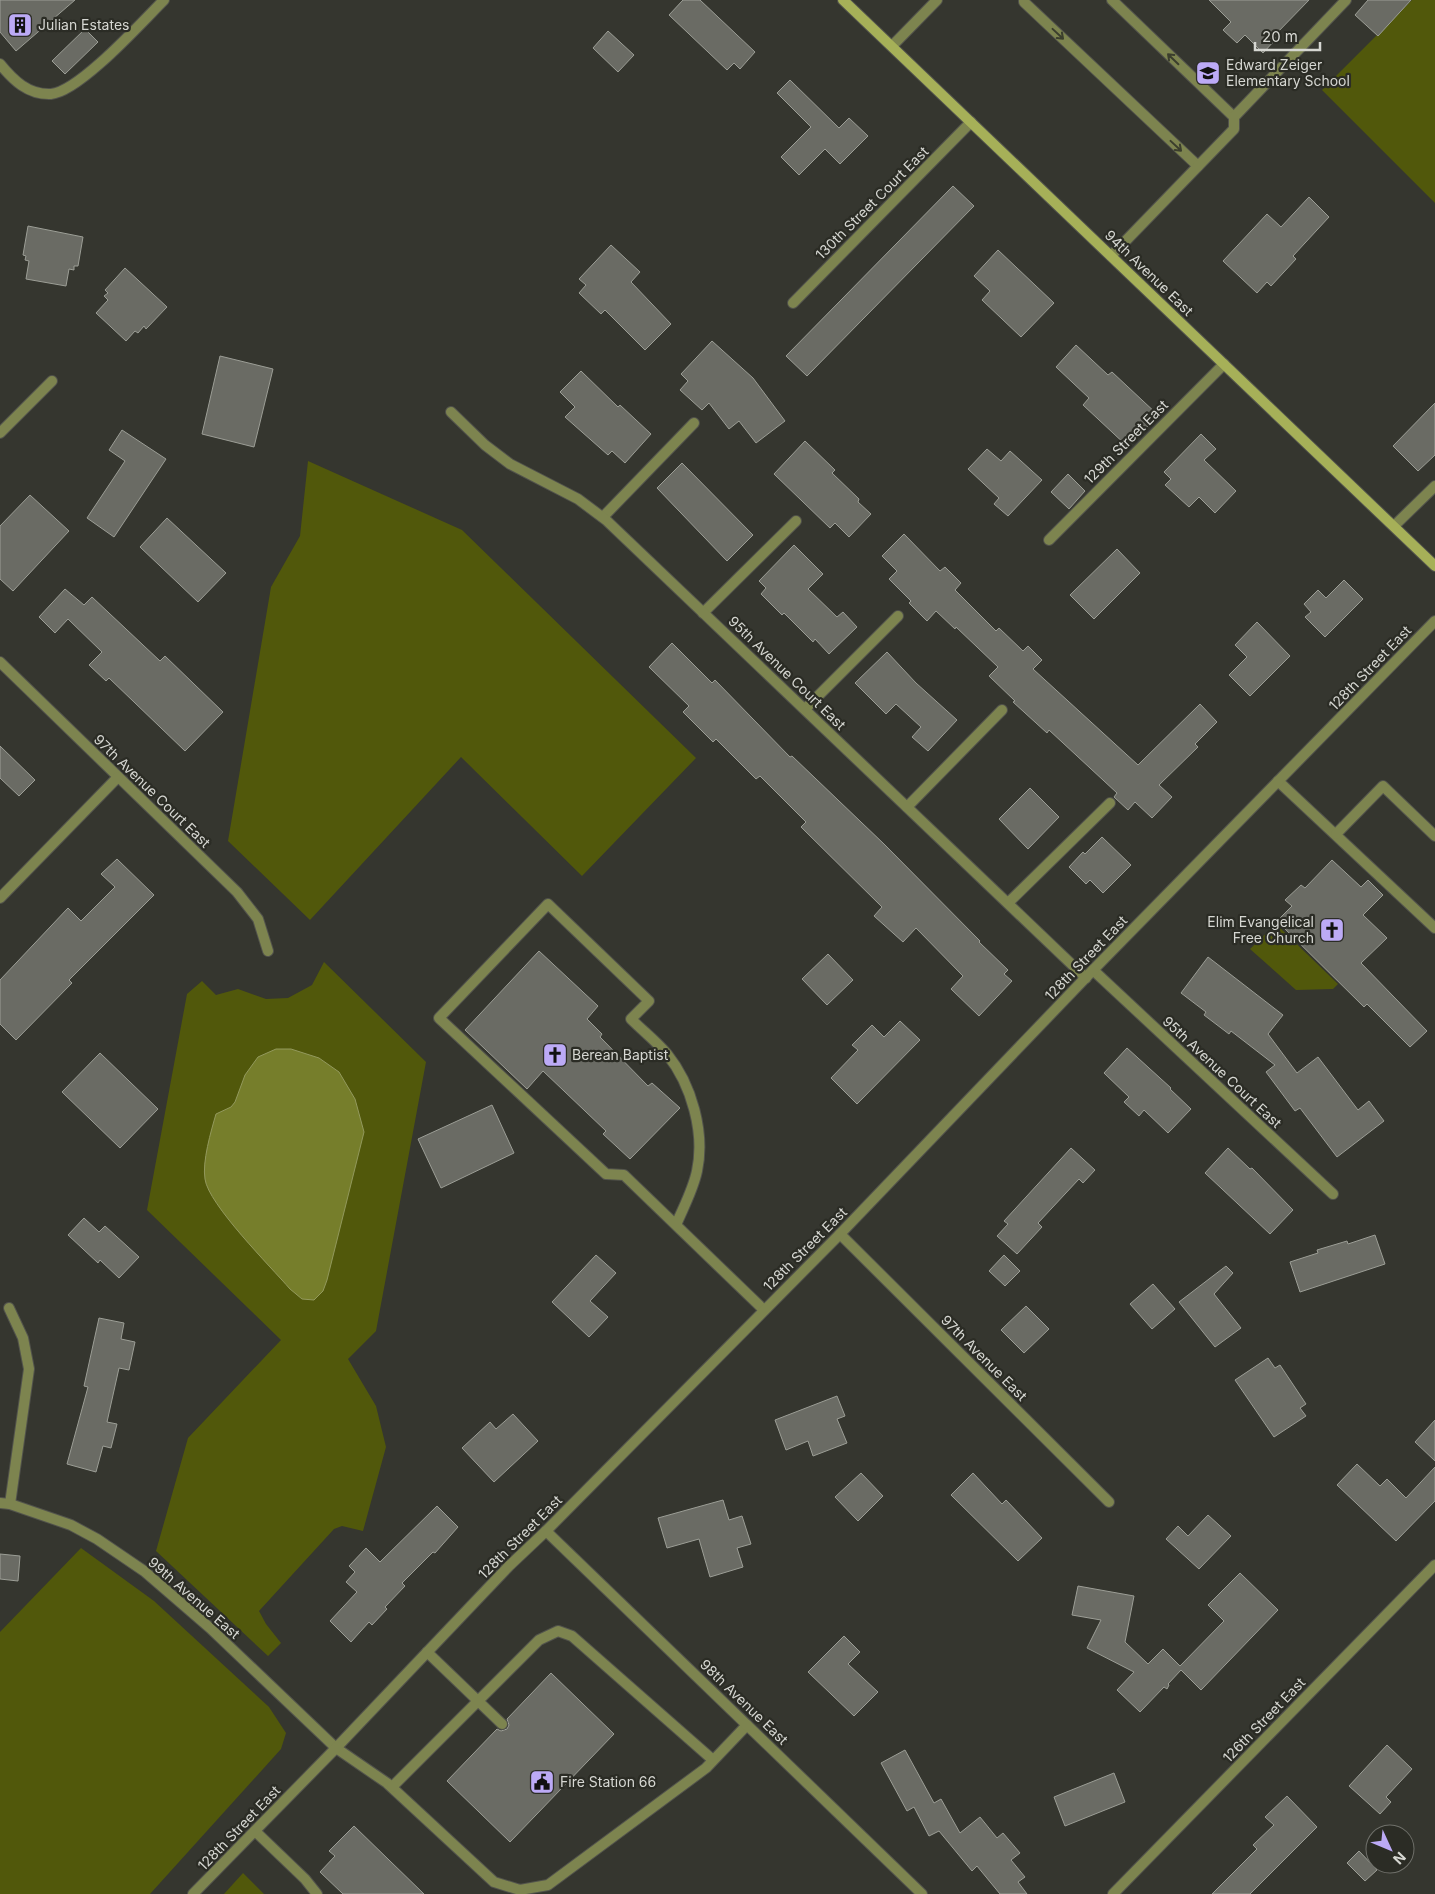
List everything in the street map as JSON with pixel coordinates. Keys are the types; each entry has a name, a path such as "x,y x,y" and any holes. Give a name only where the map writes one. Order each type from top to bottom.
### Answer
{"main road":[{"name":"94th Avenue East","path":"843,0 1435,566"}],"street":[{"path":"0,64 20,85 28,89 51,94 64,90 77,82 112,51 164,0"},
{"path":"892,46 937,0"},
{"path":"1024,0 1198,166"},
{"path":"1112,0 1234,117"},
{"path":"1111,256 1234,129 1234,117 1346,0"},
{"name":"130th Street Court East","path":"793,302 971,122"},
{"name":"129th Street East","path":"1048,540 1224,364"},
{"path":"0,434 52,381"},
{"name":"95th Avenue Court East","path":"451,412 485,446 510,464 578,499 603,517 1008,903 1333,1194"},
{"path":"603,517 694,423"},
{"path":"1394,526 1435,486"},
{"path":"703,613 796,521"},
{"path":"805,709 898,616"},
{"name":"128th Street East","path":"193,1894 336,1748 509,1566 840,1234 1089,974 1435,621"},
{"name":"97th Avenue Court East","path":"0,662 237,892 258,919 268,951"},
{"path":"907,807 1002,710"},
{"path":"0,898 118,777"},
{"path":"1278,781 1435,928"},
{"path":"1336,834 1383,786 1435,836"},
{"path":"1008,903 1110,803"},
{"path":"676,1225 697,1170 699,1148 696,1117 688,1089 667,1054 631,1019 649,1001 548,904 439,1018 606,1174 624,1176 764,1310"},
{"name":"97th Avenue East","path":"840,1234 1109,1502"},
{"path":"5,1504 29,1369 22,1338 9,1308"},
{"name":"99th Avenue East","path":"5,1504 71,1525 97,1539 144,1571 210,1628 336,1748 392,1787 494,1882 520,1890 548,1885 706,1768 747,1725"},
{"name":"98th Avenue East","path":"546,1531 922,1894"},
{"name":"126th Street East","path":"1113,1894 1435,1565"},
{"path":"392,1787 540,1640 558,1631 572,1636 713,1760"},
{"path":"427,1652 502,1724"},
{"path":"256,1831 317,1894"}],"shaded area":[{"path":"1412,0 1435,0 1435,203 1322,90"},
{"path":"308,461 462,530 696,758 582,876 461,757 310,920 228,841 271,587 300,536"},
{"path":"1276,924 1338,984 1333,989 1296,990 1250,949"},
{"path":"324,962 426,1062 376,1331 348,1359 376,1406 386,1447 363,1531 342,1526 334,1529 259,1611 266,1624 281,1643 268,1656 156,1551 188,1438 281,1340 147,1210 187,994 202,981 216,995 238,989 266,999 288,998 312,985"},
{"path":"276,1049 291,1049 319,1058 339,1072 355,1099 364,1132 327,1280 323,1291 314,1300 302,1299 290,1289 228,1219 217,1204 205,1179 206,1155 216,1114 231,1107 235,1102 245,1075 258,1057"},
{"path":"81,1548 154,1601 269,1707 286,1733 281,1749 150,1894 0,1894 0,1632"},
{"path":"243,1873 264,1894 224,1894"}],"building":[{"name":"Julian Estates","path":"0,0 75,0 16,51 0,32"},
{"path":"683,0 700,0 755,52 740,69 734,63 727,70 669,15"},
{"path":"1209,0 1309,0 1274,36 1276,39 1263,53 1245,35 1237,43 1223,30 1231,22"},
{"path":"1368,0 1411,0 1378,36 1355,15"},
{"path":"85,29 98,42 65,74 52,61"},
{"path":"608,31 634,55 618,72 593,48"},
{"path":"790,80 839,128 849,118 868,136 840,164 825,149 799,175 781,157 811,127 777,93"},
{"path":"953,186 974,206 807,376 786,356"},
{"path":"1309,197 1329,217 1293,256 1296,259 1271,286 1267,282 1257,293 1223,261 1267,214 1281,227"},
{"path":"28,226 83,237 78,266 74,266 74,270 69,269 66,286 26,279 29,261 25,260 26,256 23,255"},
{"path":"611,245 640,272 631,282 671,324 645,350 605,310 601,314 579,293 586,285 579,279"},
{"path":"998,250 1054,303 1021,337 982,300 990,291 974,276"},
{"path":"125,268 167,307 146,329 144,326 138,333 135,331 126,341 96,313 108,300 104,296 108,293 105,290"},
{"path":"712,341 753,378 785,421 756,443 739,421 729,429 709,403 702,410 680,390 688,381 681,374"},
{"path":"1076,345 1108,375 1112,372 1158,415 1128,447 1083,405 1089,398 1056,367"},
{"path":"220,356 273,369 254,447 202,434"},
{"path":"581,371 618,407 620,405 651,434 625,463 612,451 608,455 565,417 575,407 560,392"},
{"path":"1435,403 1435,455 1418,471 1393,446"},
{"path":"122,430 166,459 114,537 87,518 125,461 109,450"},
{"path":"1201,434 1216,449 1204,460 1236,491 1215,513 1199,497 1189,507 1165,485 1171,479 1164,472"},
{"path":"805,441 835,470 832,473 859,499 858,502 871,514 849,537 835,523 830,528 774,474"},
{"path":"987,449 1001,461 1010,451 1042,480 1008,516 994,504 999,498 968,469"},
{"path":"682,463 753,535 727,561 657,488"},
{"path":"1068,474 1085,491 1069,509 1051,492"},
{"path":"30,495 69,531 13,591 0,579 0,526"},
{"path":"167,518 226,573 198,602 140,547"},
{"path":"904,534 940,571 945,567 961,583 955,590 996,631 999,628 1023,651 1028,646 1042,660 1033,669 1138,765 1200,704 1217,722 1195,744 1198,747 1159,785 1172,797 1152,818 1135,802 1128,810 1114,797 1117,793 1049,730 1047,733 1013,702 1015,701 989,676 998,667 956,627 955,629 936,611 927,621 909,603 911,601 889,579 897,571 882,556"},
{"path":"794,545 823,574 808,589 837,617 843,612 857,627 829,654 815,639 813,642 784,613 782,615 761,594 766,588 759,581"},
{"path":"1117,549 1140,573 1094,619 1070,595"},
{"path":"1344,580 1363,599 1325,637 1305,617 1311,612 1304,604 1318,590 1326,598"},
{"path":"65,589 84,605 92,597 160,661 165,656 223,712 185,751 109,678 106,681 89,665 102,652 68,619 55,633 39,617"},
{"path":"1257,622 1290,656 1250,696 1229,675 1247,657 1235,645"},
{"path":"672,643 712,683 715,680 790,757 792,756 884,844 1008,970 1004,974 1012,981 979,1016 951,989 963,976 916,928 903,942 874,916 882,907 801,827 806,822 760,776 756,779 716,739 713,742 683,712 689,706 649,667"},
{"path":"887,652 916,683 957,720 928,751 912,737 921,727 896,704 886,714 855,683"},
{"path":"0,746 35,780 19,796 0,778"},
{"path":"1030,788 1059,817 1028,849 999,819"},
{"path":"1102,837 1131,865 1103,893 1090,880 1086,884 1069,867 1083,852 1085,854"},
{"path":"117,859 154,895 69,980 72,983 16,1040 0,1024 0,980 68,908 81,921 115,887 101,874"},
{"name":"Elim Evangelical Free Church","path":"1332,860 1361,887 1368,880 1383,895 1363,915 1387,938 1361,963 1427,1031 1410,1047 1367,1004 1364,1007 1277,921 1292,906 1285,900 1301,885 1305,888"},
{"name":"Berean Baptist","path":"539,951 598,1006 587,1019 602,1034 600,1037 648,1086 652,1083 680,1108 630,1159 603,1134 606,1131 543,1071 527,1089 465,1030"},
{"path":"828,954 853,980 827,1005 802,979"},
{"path":"1208,957 1283,1015 1268,1034 1297,1073 1318,1057 1358,1110 1369,1101 1384,1121 1337,1157 1300,1108 1295,1111 1266,1072 1275,1065 1231,1031 1229,1034 1204,1015 1206,1012 1181,993"},
{"path":"900,1021 920,1040 857,1104 831,1078 858,1050 852,1045 872,1025 884,1037"},
{"path":"1127,1048 1191,1109 1168,1133 1144,1110 1139,1116 1124,1102 1129,1097 1104,1073"},
{"path":"100,1053 158,1109 120,1148 62,1092"},
{"path":"492,1105 514,1153 441,1188 418,1139"},
{"path":"1071,1148 1095,1170 1083,1183 1079,1179 1038,1223 1042,1227 1017,1254 997,1236 1008,1224 1004,1221"},
{"path":"1228,1148 1250,1169 1252,1168 1293,1210 1270,1234 1205,1173"},
{"path":"84,1218 99,1232 105,1226 139,1257 119,1278 100,1260 98,1263 68,1235"},
{"path":"1375,1235 1385,1264 1300,1292 1290,1262 1318,1253 1317,1250 1347,1241 1348,1244"},
{"path":"596,1255 616,1273 590,1301 608,1317 589,1337 552,1302"},
{"path":"1004,1255 1020,1271 1005,1286 989,1271"},
{"path":"1226,1266 1233,1273 1214,1294 1241,1328 1215,1347 1179,1302"},
{"path":"1153,1284 1175,1309 1152,1329 1130,1304"},
{"path":"1026,1306 1049,1329 1024,1353 1001,1330"},
{"path":"99,1318 124,1323 121,1339 135,1342 129,1370 119,1368 107,1422 117,1424 111,1448 103,1446 96,1472 67,1464 88,1387 84,1386"},
{"path":"1268,1358 1275,1368 1280,1365 1306,1404 1300,1408 1306,1416 1274,1437 1235,1380"},
{"path":"837,1396 845,1416 837,1419 847,1443 813,1456 808,1441 786,1450 775,1420"},
{"path":"513,1414 538,1441 494,1482 462,1448 490,1422 496,1429"},
{"path":"1435,1420 1435,1461 1415,1442"},
{"path":"1357,1464 1380,1486 1387,1479 1406,1498 1435,1467 1435,1501 1396,1541 1337,1485"},
{"path":"861,1473 883,1496 858,1521 835,1497"},
{"path":"973,1473 1002,1504 1006,1500 1042,1538 1018,1561 951,1495"},
{"path":"723,1500 729,1520 742,1516 751,1544 737,1548 743,1567 710,1577 699,1539 667,1548 658,1518"},
{"path":"437,1506 458,1527 435,1553 433,1552 402,1583 405,1586 385,1607 387,1609 372,1625 369,1622 351,1642 330,1621 357,1592 346,1582 355,1572 349,1566 366,1548 380,1562"},
{"path":"1208,1515 1231,1536 1199,1569 1166,1539 1178,1526 1188,1536"},
{"path":"0,1554 20,1556 18,1581 0,1579"},
{"path":"1240,1573 1278,1610 1201,1690 1181,1670 1168,1684 1167,1689 1164,1687 1140,1712 1117,1690 1134,1672 1087,1648 1101,1620 1072,1615 1078,1586 1134,1596 1125,1642 1148,1664 1163,1649 1180,1666 1224,1621 1208,1605"},
{"path":"844,1636 860,1652 848,1664 878,1692 854,1716 808,1672"},
{"path":"551,1673 614,1734 510,1842 447,1781 497,1729 501,1731 507,1729 509,1725 507,1719"},
{"path":"1387,1745 1412,1769 1386,1797 1391,1802 1380,1814 1349,1786"},
{"path":"905,1750 934,1803 941,1799 960,1833 980,1817 997,1838 1003,1833 1020,1853 1011,1860 1025,1877 1018,1882 1027,1894 1000,1894 977,1866 972,1871 939,1831 929,1836 914,1807 907,1811 881,1763"},
{"path":"1114,1773 1125,1802 1065,1826 1054,1797"},
{"path":"1287,1796 1317,1827 1250,1894 1212,1894 1257,1849 1253,1845 1274,1825 1265,1817"},
{"path":"354,1826 424,1894 343,1894 320,1872 335,1856 329,1851"},
{"path":"1359,1851 1365,1857 1365,1874 1373,1874 1365,1881 1347,1863"}],"place":[{"name":"Julian Estates","path":"20,25"},
{"name":"Edward Zeiger Elementary School","path":"1208,73"},
{"name":"Elim Evangelical Free Church","path":"1332,930"},
{"name":"Berean Baptist","path":"555,1055"},
{"name":"Fire Station 66","path":"542,1782"}]}
